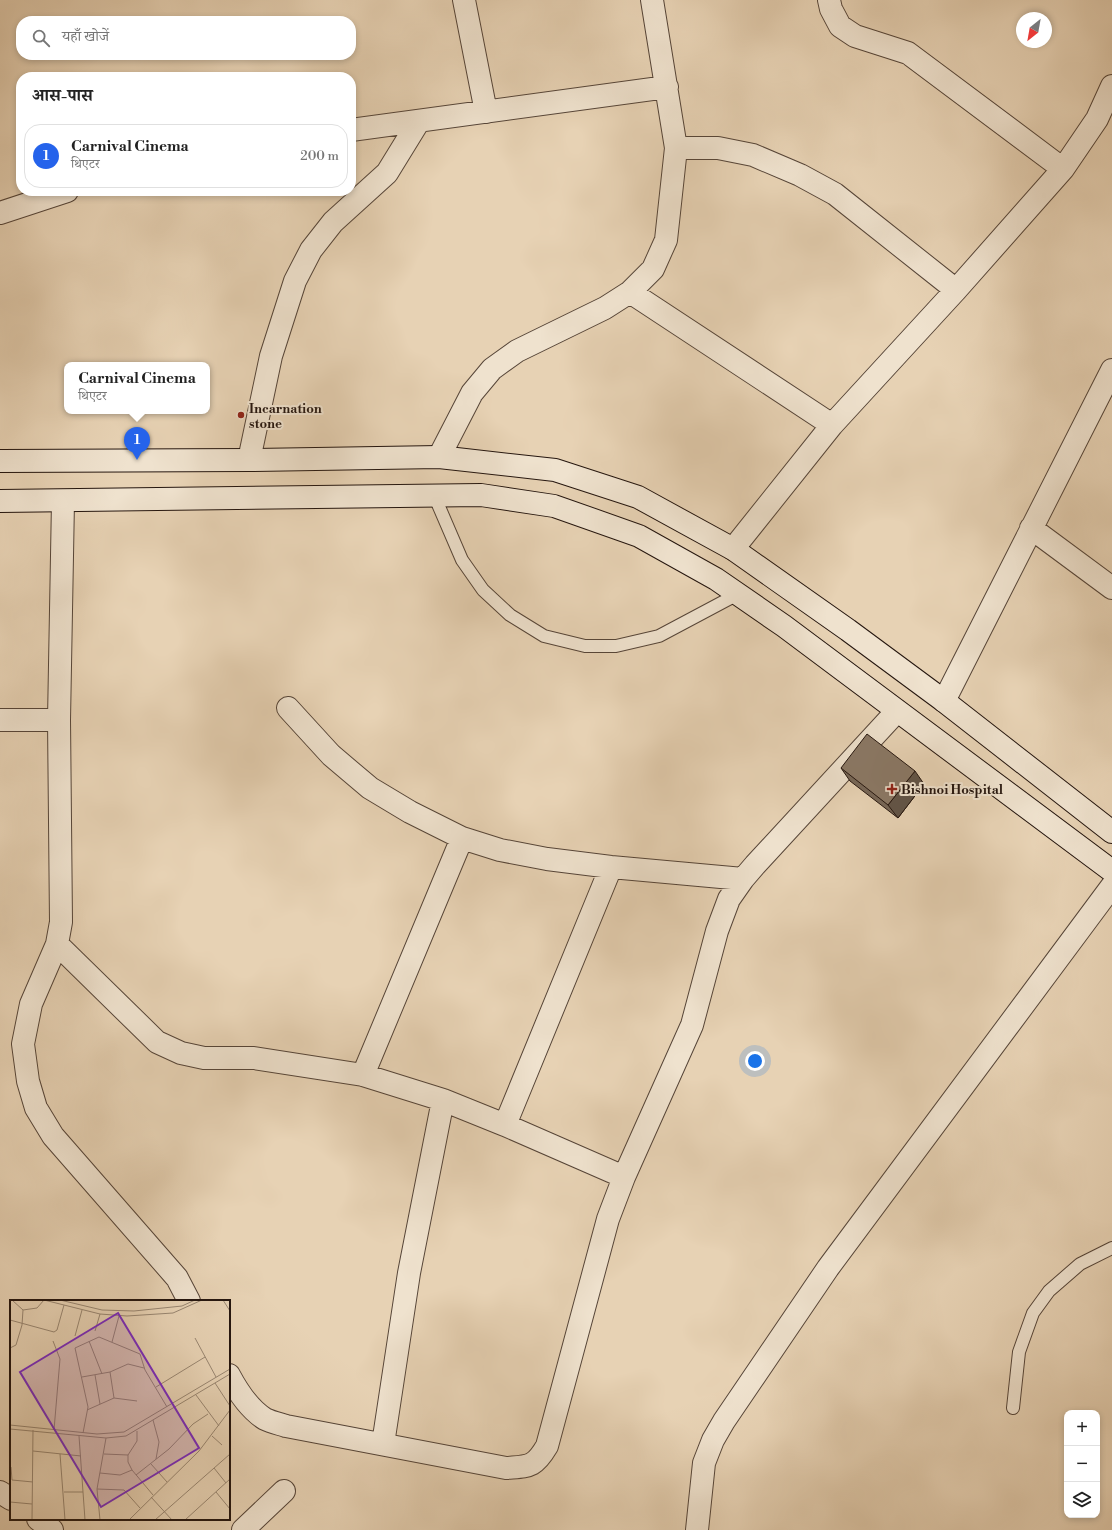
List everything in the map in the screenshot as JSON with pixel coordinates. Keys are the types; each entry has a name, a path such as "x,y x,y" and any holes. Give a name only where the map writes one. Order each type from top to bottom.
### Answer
{"street":[{"path":"464,0 486,112"},
{"path":"439,457 472,393 492,369 517,351 605,308 630,292 653,268 666,240 676,148 652,0"},
{"path":"829,0 831,9 840,26 855,36 908,53 1063,169"},
{"path":"733,549 832,425 956,290 1063,169 1097,119 1112,86"},
{"path":"356,129 667,87"},
{"path":"248,460 271,356 295,281 311,250 333,222 387,173 420,121"},
{"path":"676,148 718,148 753,155 800,175 835,194 956,290"},
{"path":"0,213 52,196"},
{"path":"630,292 832,425"},
{"path":"944,701 1112,370"},
{"path":"0,461 248,460 439,457 555,470 638,497 733,549 848,630 944,701 1112,832"},
{"path":"0,501 481,495 554,506 639,536 716,579 784,626 1112,871"},
{"path":"63,500 59,720 61,922 57,944 31,1004 23,1044 28,1081 36,1108 52,1136 177,1278 188,1300"},
{"path":"1031,528 1112,588"},
{"path":"288,708 331,755 370,788 410,812 462,838 500,850 547,859 611,867 742,879"},
{"path":"230,1377 253,1410 266,1419 286,1426 506,1468 527,1466 539,1460 547,1446 608,1219 624,1178 692,1025 717,931 729,899 742,879 897,710"},
{"path":"0,720 59,720"},
{"path":"363,1075 462,838"},
{"path":"506,1125 611,867"},
{"path":"697,1530 704,1463 713,1440 724,1421 828,1268 1112,886"},
{"path":"57,944 157,1042 181,1054 204,1058 254,1058 363,1075 443,1100 506,1125 624,1178"},
{"path":"383,1444 409,1273 443,1100"},
{"path":"243,1530 284,1491"},
{"path":"0,1492 10,1498"},
{"path":"39,1520 52,1530"}],"lane":[{"path":"434,495 462,560 484,590 510,615 544,636 585,646 616,646 659,636 738,594"},
{"path":"1013,1408 1019,1352 1034,1313 1049,1291 1080,1264 1112,1248"}],"building":[{"path":"867,734 915,771 888,805 841,768"}],"place":[{"name":"Incarnation stone","path":"241,415"},
{"name":"Carnival Cinema","path":"137,460"},
{"name":"Bishnoi Hospital","path":"892,789"}]}
